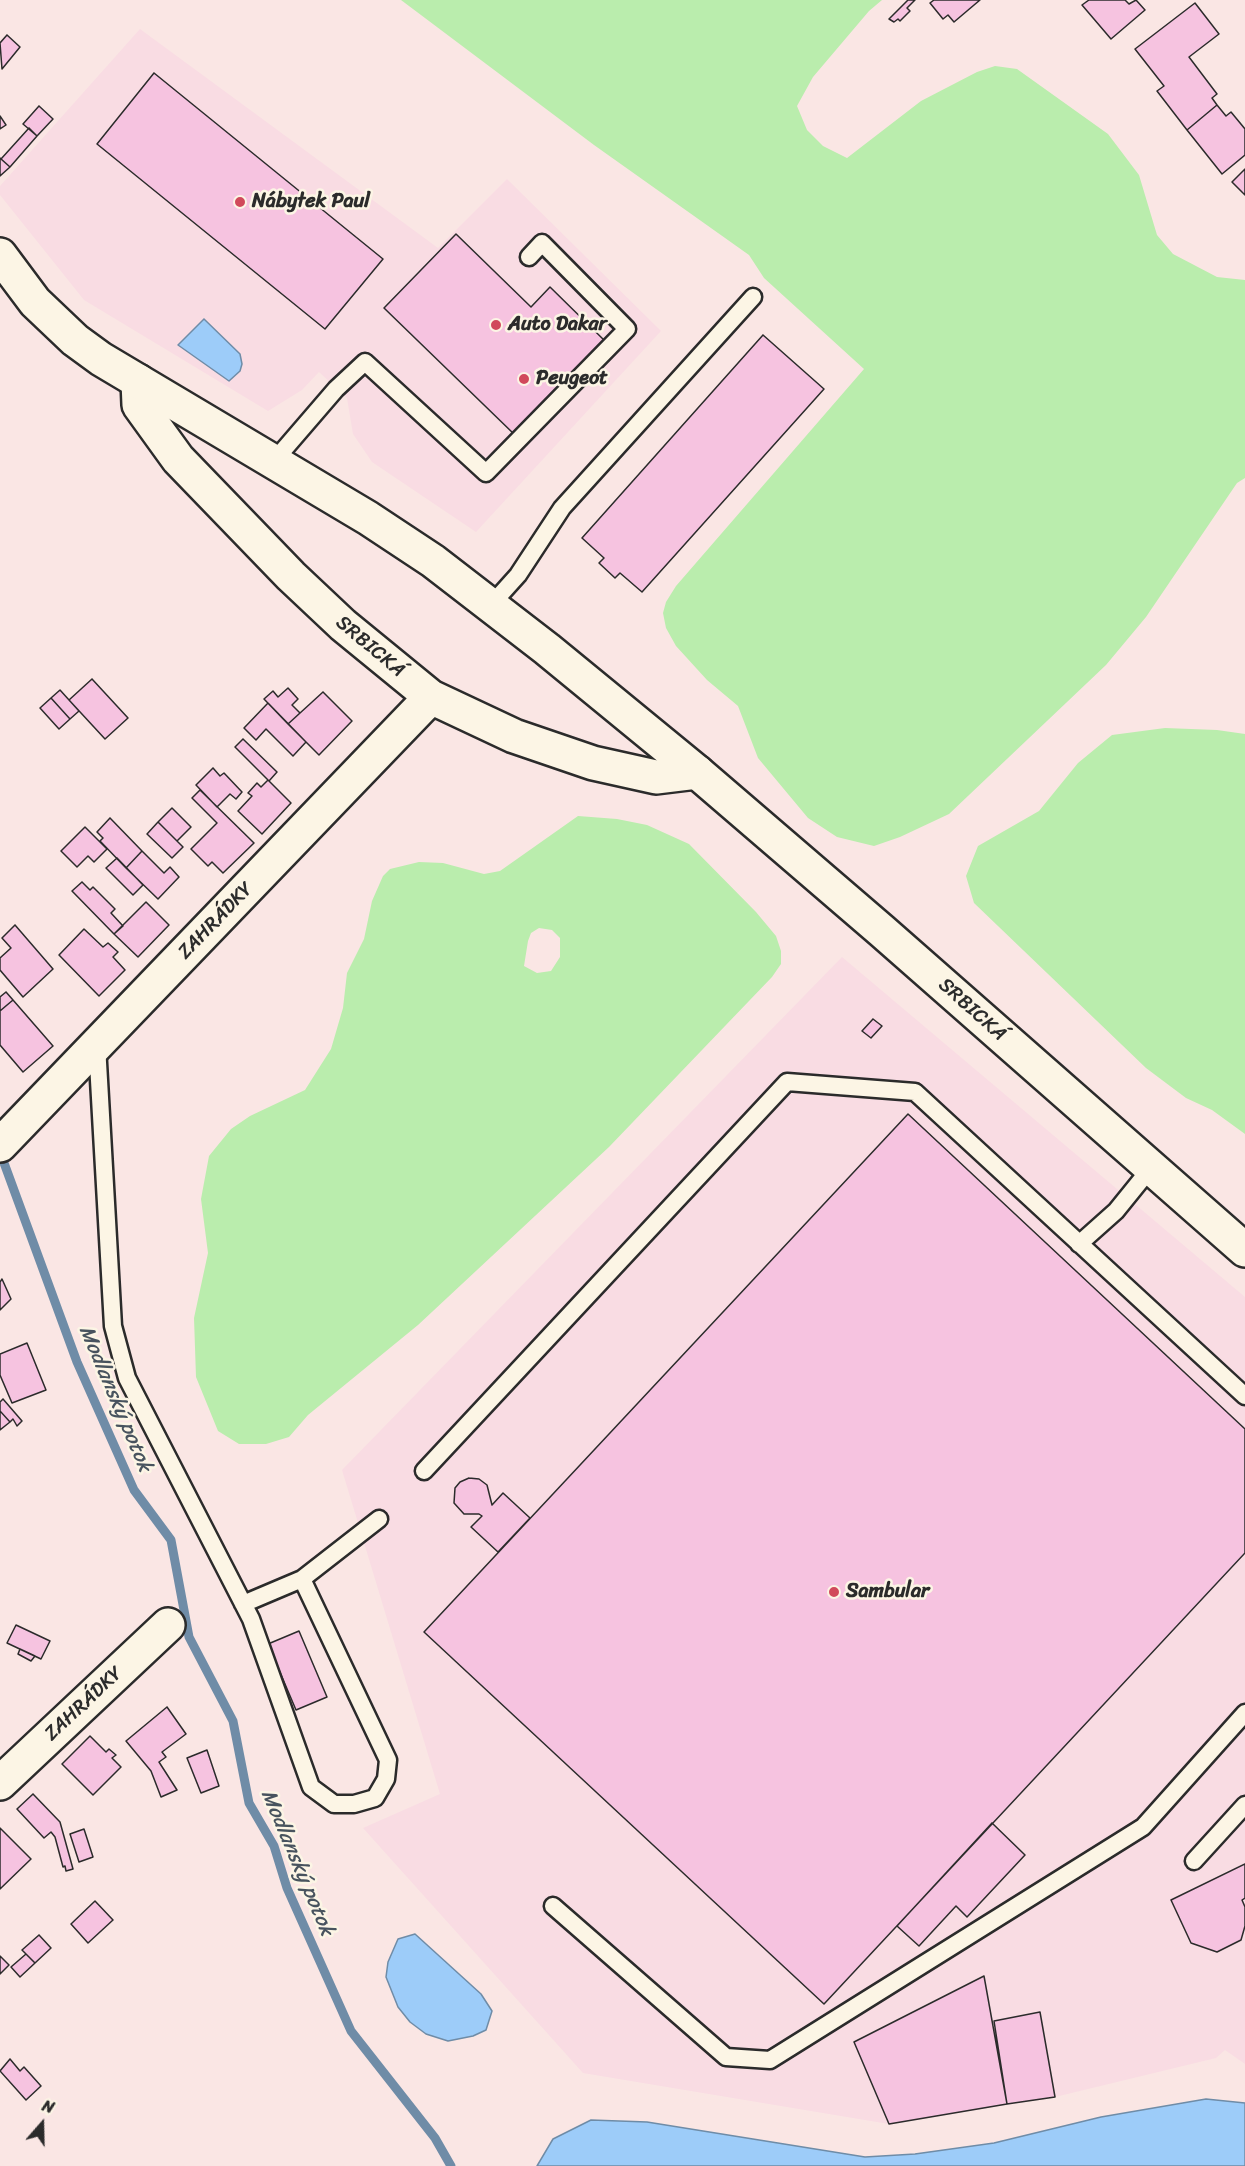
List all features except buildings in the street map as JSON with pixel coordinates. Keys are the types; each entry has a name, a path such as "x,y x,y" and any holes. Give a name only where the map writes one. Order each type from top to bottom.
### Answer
{"street":[{"name":"SRBICKÁ","path":"0,255 57,325 101,359 386,530 491,605 697,772 1245,1250"},
{"name":"SRBICKÁ","path":"138,381 139,405 178,459 291,576 343,625 431,697 514,736 593,763 656,777 697,772"},
{"name":"ZAHRÁDKY","path":"0,1145 431,697"},
{"name":"ZAHRÁDKY","path":"0,1783 168,1625"}],"lane":[{"path":"274,461 336,389 365,362 486,473 627,329 542,243 529,257"},
{"path":"491,605 518,575 562,508 753,297"},
{"path":"97,1044 113,1326 127,1378 243,1604 311,1787 334,1804 354,1804 375,1798 386,1779 388,1760 302,1579"},
{"path":"424,1472 787,1082 915,1092 1245,1396"},
{"path":"1079,1244 1116,1211 1150,1168"},
{"path":"243,1604 302,1579 379,1519"},
{"path":"554,1905 726,2056 770,2060 1143,1827 1245,1713"},
{"path":"1194,1861 1245,1805"}],"shaded area":[{"path":"140,29 438,248 507,179 661,331 476,532 372,462 353,434 347,398 319,372 302,390 268,411 84,300 0,195 0,186"},
{"path":"842,957 1245,1297 1245,2064 1225,2050 1216,2058 1055,2097 889,2124 583,2073 363,1828 440,1794 342,1470"}],"green space":[{"path":"401,0 882,0 869,11 813,77 797,106 807,130 823,146 847,158 921,101 977,72 995,66 1017,69 1108,134 1139,175 1157,235 1173,254 1217,277 1245,280 1245,478 1237,483 1146,617 1106,665 949,814 900,837 874,846 837,837 808,818 758,758 738,706 707,680 676,646 666,628 663,613 666,602 676,586 864,369 764,278 749,255 594,145"},
{"path":"1165,728 1217,730 1245,734 1245,1134 1212,1110 1186,1098 1146,1068 974,903 966,876 978,846 1039,811 1078,763 1112,735"},
{"path":"578,816 617,819 647,825 689,844 756,912 776,936 781,951 781,964 772,977 609,1147 418,1325 308,1415 289,1437 266,1444 239,1444 218,1431 196,1377 194,1318 208,1253 201,1199 209,1156 231,1129 250,1116 305,1090 331,1049 343,1008 347,973 364,939 372,901 383,876 390,869 419,862 443,863 484,874 500,871","holes":["539,928 552,930 560,938 560,957 551,971 537,973 524,966 531,933"]}],"water":[{"path":"204,319 240,354 242,364 240,371 229,381 178,345"},
{"path":"415,1934 481,1994 492,2011 486,2030 473,2036 448,2041 426,2034 410,2022 398,2007 386,1977 388,1962 398,1939"},
{"path":"1206,2099 1245,2103 1245,2166 537,2166 553,2139 591,2120 647,2122 865,2157 915,2154 994,2143 1101,2117"}],"waterway":[{"name":"Modlanský potok","path":"0,1152 77,1362 134,1490 171,1540 189,1637 233,1721 249,1803 274,1846 287,1888 351,2031 435,2138 451,2166"}],"place":[{"name":"Nábytek Paul","path":"240,202"},
{"name":"Auto Dakar","path":"496,325"},
{"name":"Peugeot","path":"524,379"},
{"name":"Sambular","path":"834,1592"}]}
